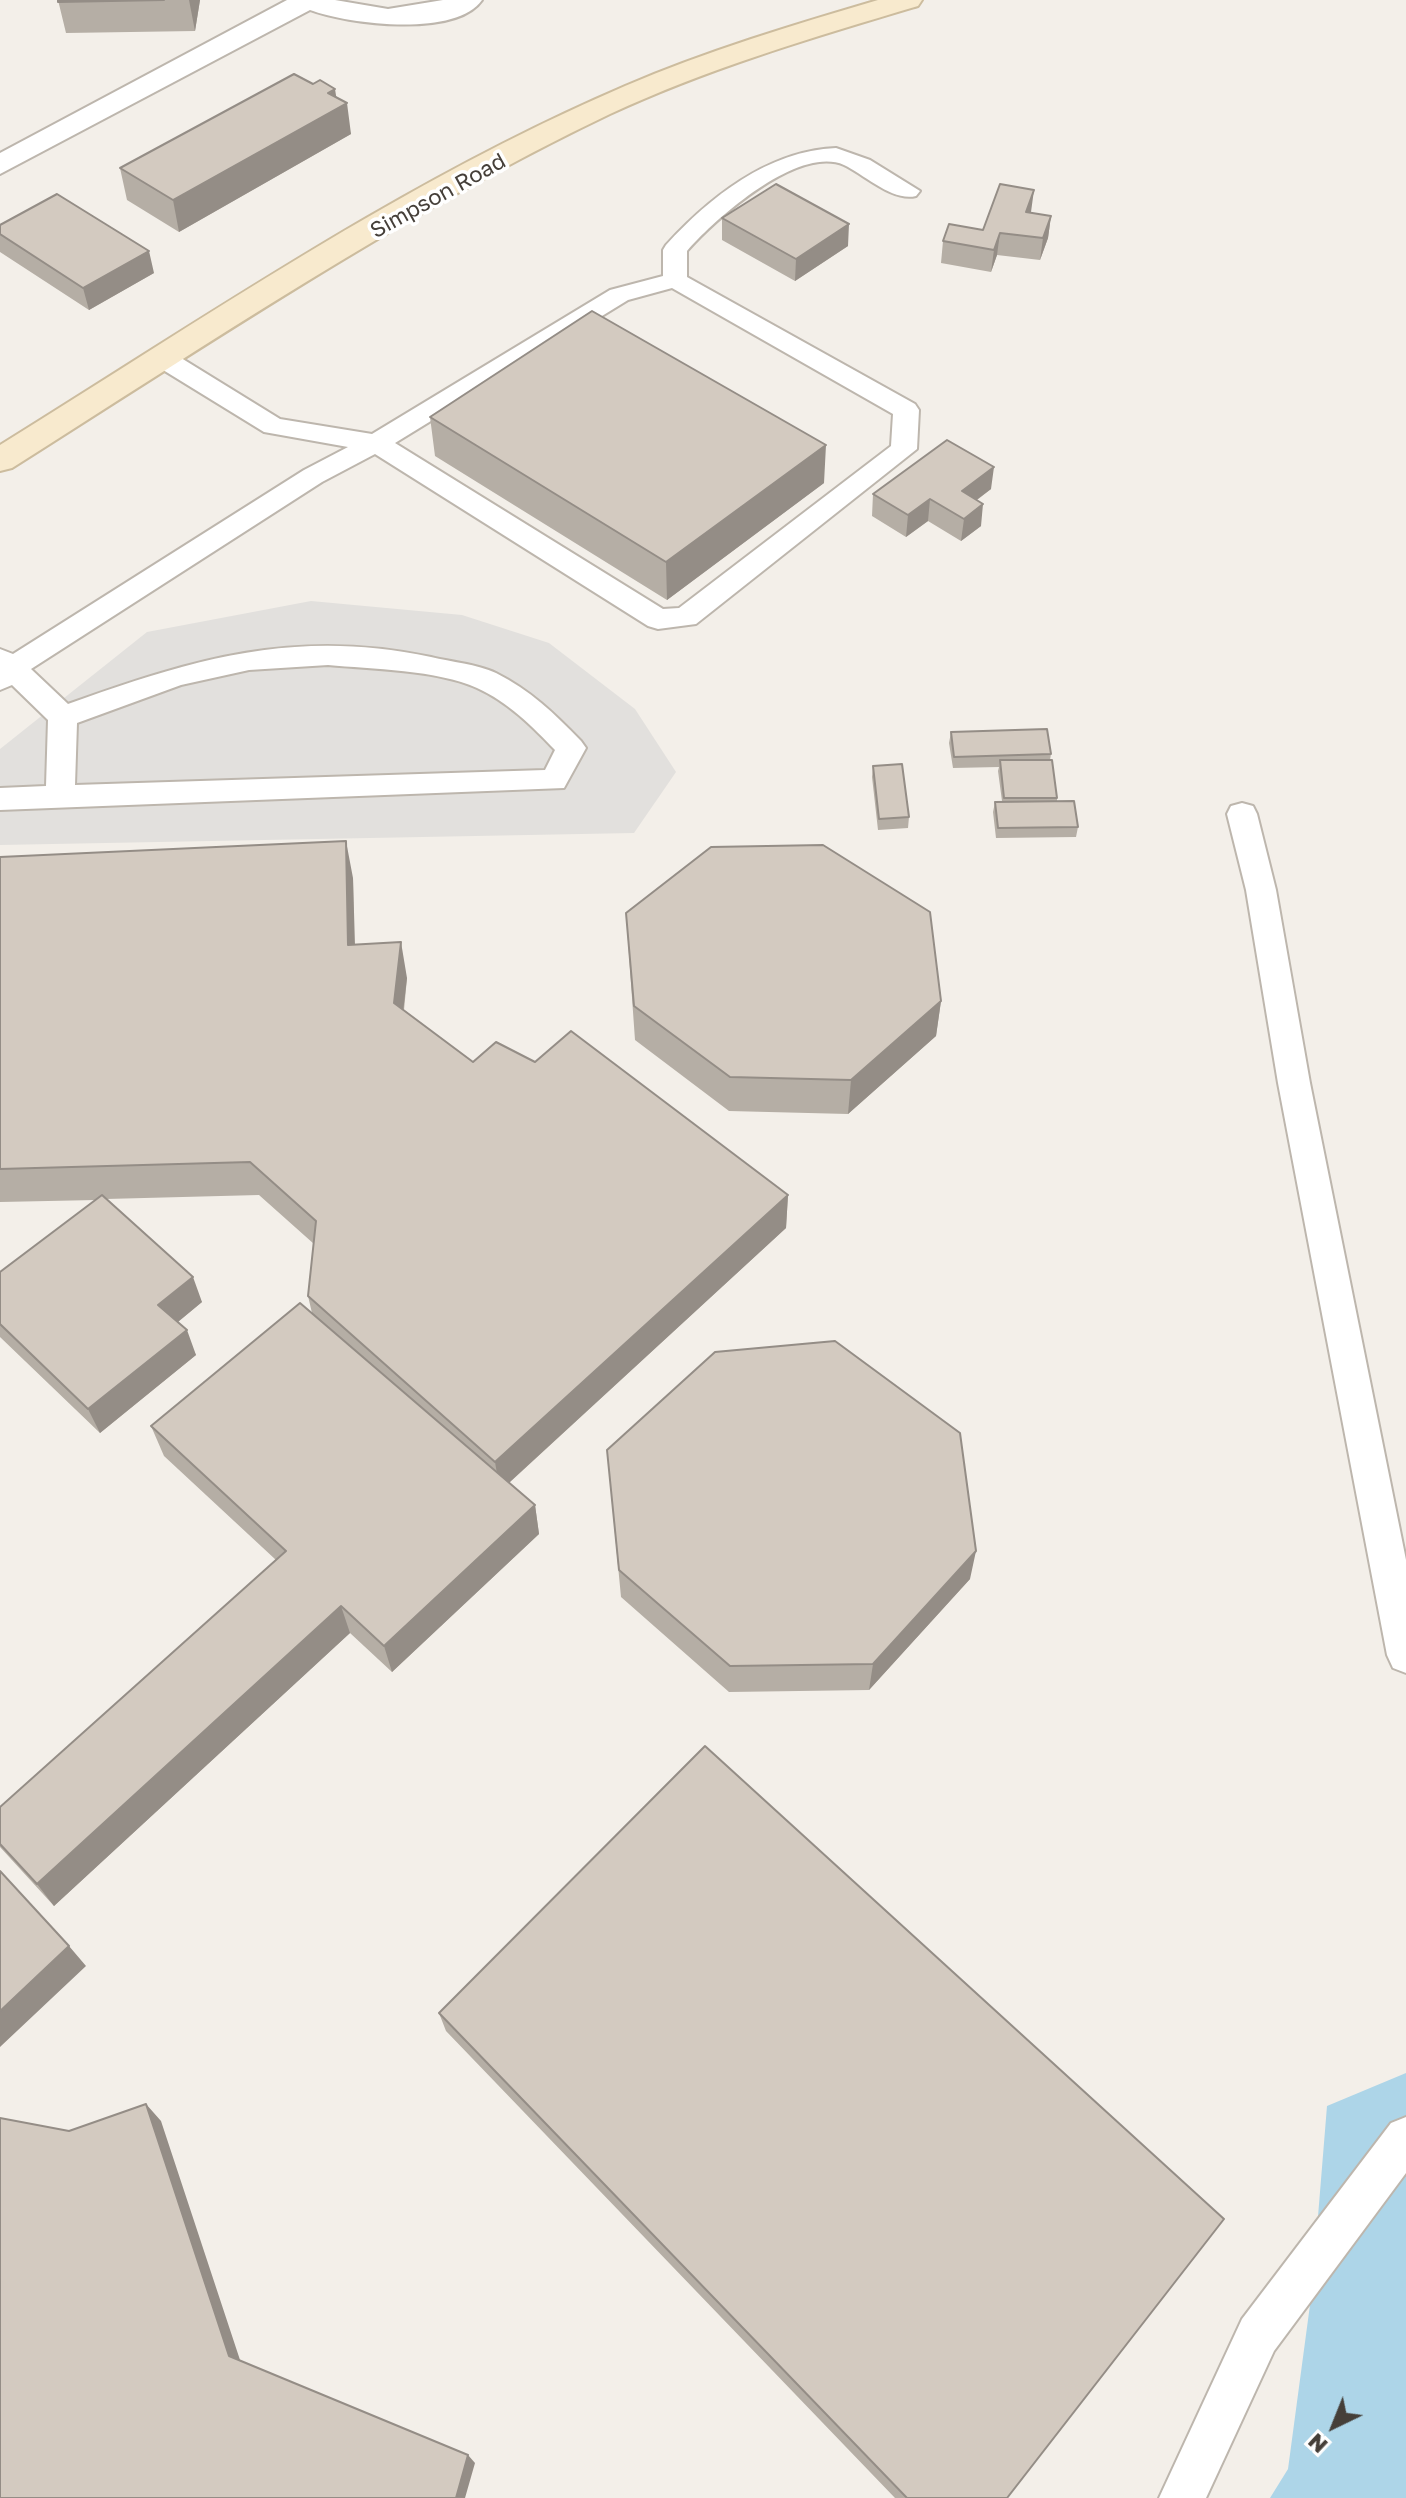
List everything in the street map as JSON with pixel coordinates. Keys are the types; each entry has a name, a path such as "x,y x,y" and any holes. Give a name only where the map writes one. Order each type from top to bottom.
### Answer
{"main road":[{"name":"Simpson Road","path":"0,460 424,201 601,108 764,43 908,0"}],"street":[{"path":"0,165 308,0 338,12 376,18 415,16 468,0"}],"lane":[{"path":"675,280 675,250 697,223 750,183 802,160 837,155 908,191"},
{"path":"63,717 4,669 313,476 376,443 619,295 675,280 906,410 904,449 686,617 658,619 376,443 273,426 164,359"},
{"path":"0,799 554,780 571,748 532,708 484,679 406,662 328,655 249,660 176,676 63,717"},
{"path":"60,796 63,717"},
{"path":"1242,814 1261,890 1294,1083 1406,1655"},
{"path":"1182,2498 1258,2335 1406,2138"}],"shaded area":[{"path":"311,601 462,615 549,643 635,709 676,772 634,833 0,845 0,749 147,632"}],"water":[{"path":"1406,2073 1406,2498 1270,2498 1288,2469 1312,2290 1327,2106"}],"building":[{"path":"58,0 164,0 58,2"},
{"path":"294,74 313,84 320,80 335,89 328,93 347,103 173,200 120,168"},
{"path":"776,184 849,224 796,259 722,218"},
{"path":"1000,184 1034,190 1026,212 1051,216 1043,238 1000,233 994,250 943,241 949,224 983,230"},
{"path":"57,194 149,251 83,288 0,234 0,225"},
{"path":"592,311 826,445 666,562 430,417"},
{"path":"947,440 994,467 962,491 983,504 964,519 930,499 908,515 873,494"},
{"path":"1047,729 1051,754 954,757 951,732"},
{"path":"1000,760 1052,760 1057,798 1004,798"},
{"path":"902,764 909,817 879,819 873,766"},
{"path":"1074,801 1078,827 998,828 995,802"},
{"path":"346,841 348,945 401,942 394,1003 473,1062 496,1042 535,1062 571,1031 788,1195 495,1462 308,1296 316,1221 250,1162 0,1169 0,857"},
{"path":"823,845 930,912 941,1001 851,1080 730,1077 634,1006 626,913 711,847"},
{"path":"102,1195 193,1277 158,1305 187,1330 88,1409 0,1324 0,1272"},
{"path":"300,1303 535,1505 384,1646 341,1606 37,1884 0,1844 0,1807 286,1551 151,1426"},
{"path":"835,1341 960,1433 976,1551 873,1664 730,1666 619,1570 607,1450 715,1352"},
{"path":"705,1746 1224,2219 1007,2498 907,2498 439,2013"},
{"path":"0,1871 69,1946 0,2011"},
{"path":"146,2104 229,2356 468,2455 456,2498 0,2498 0,2118 69,2131"}]}
